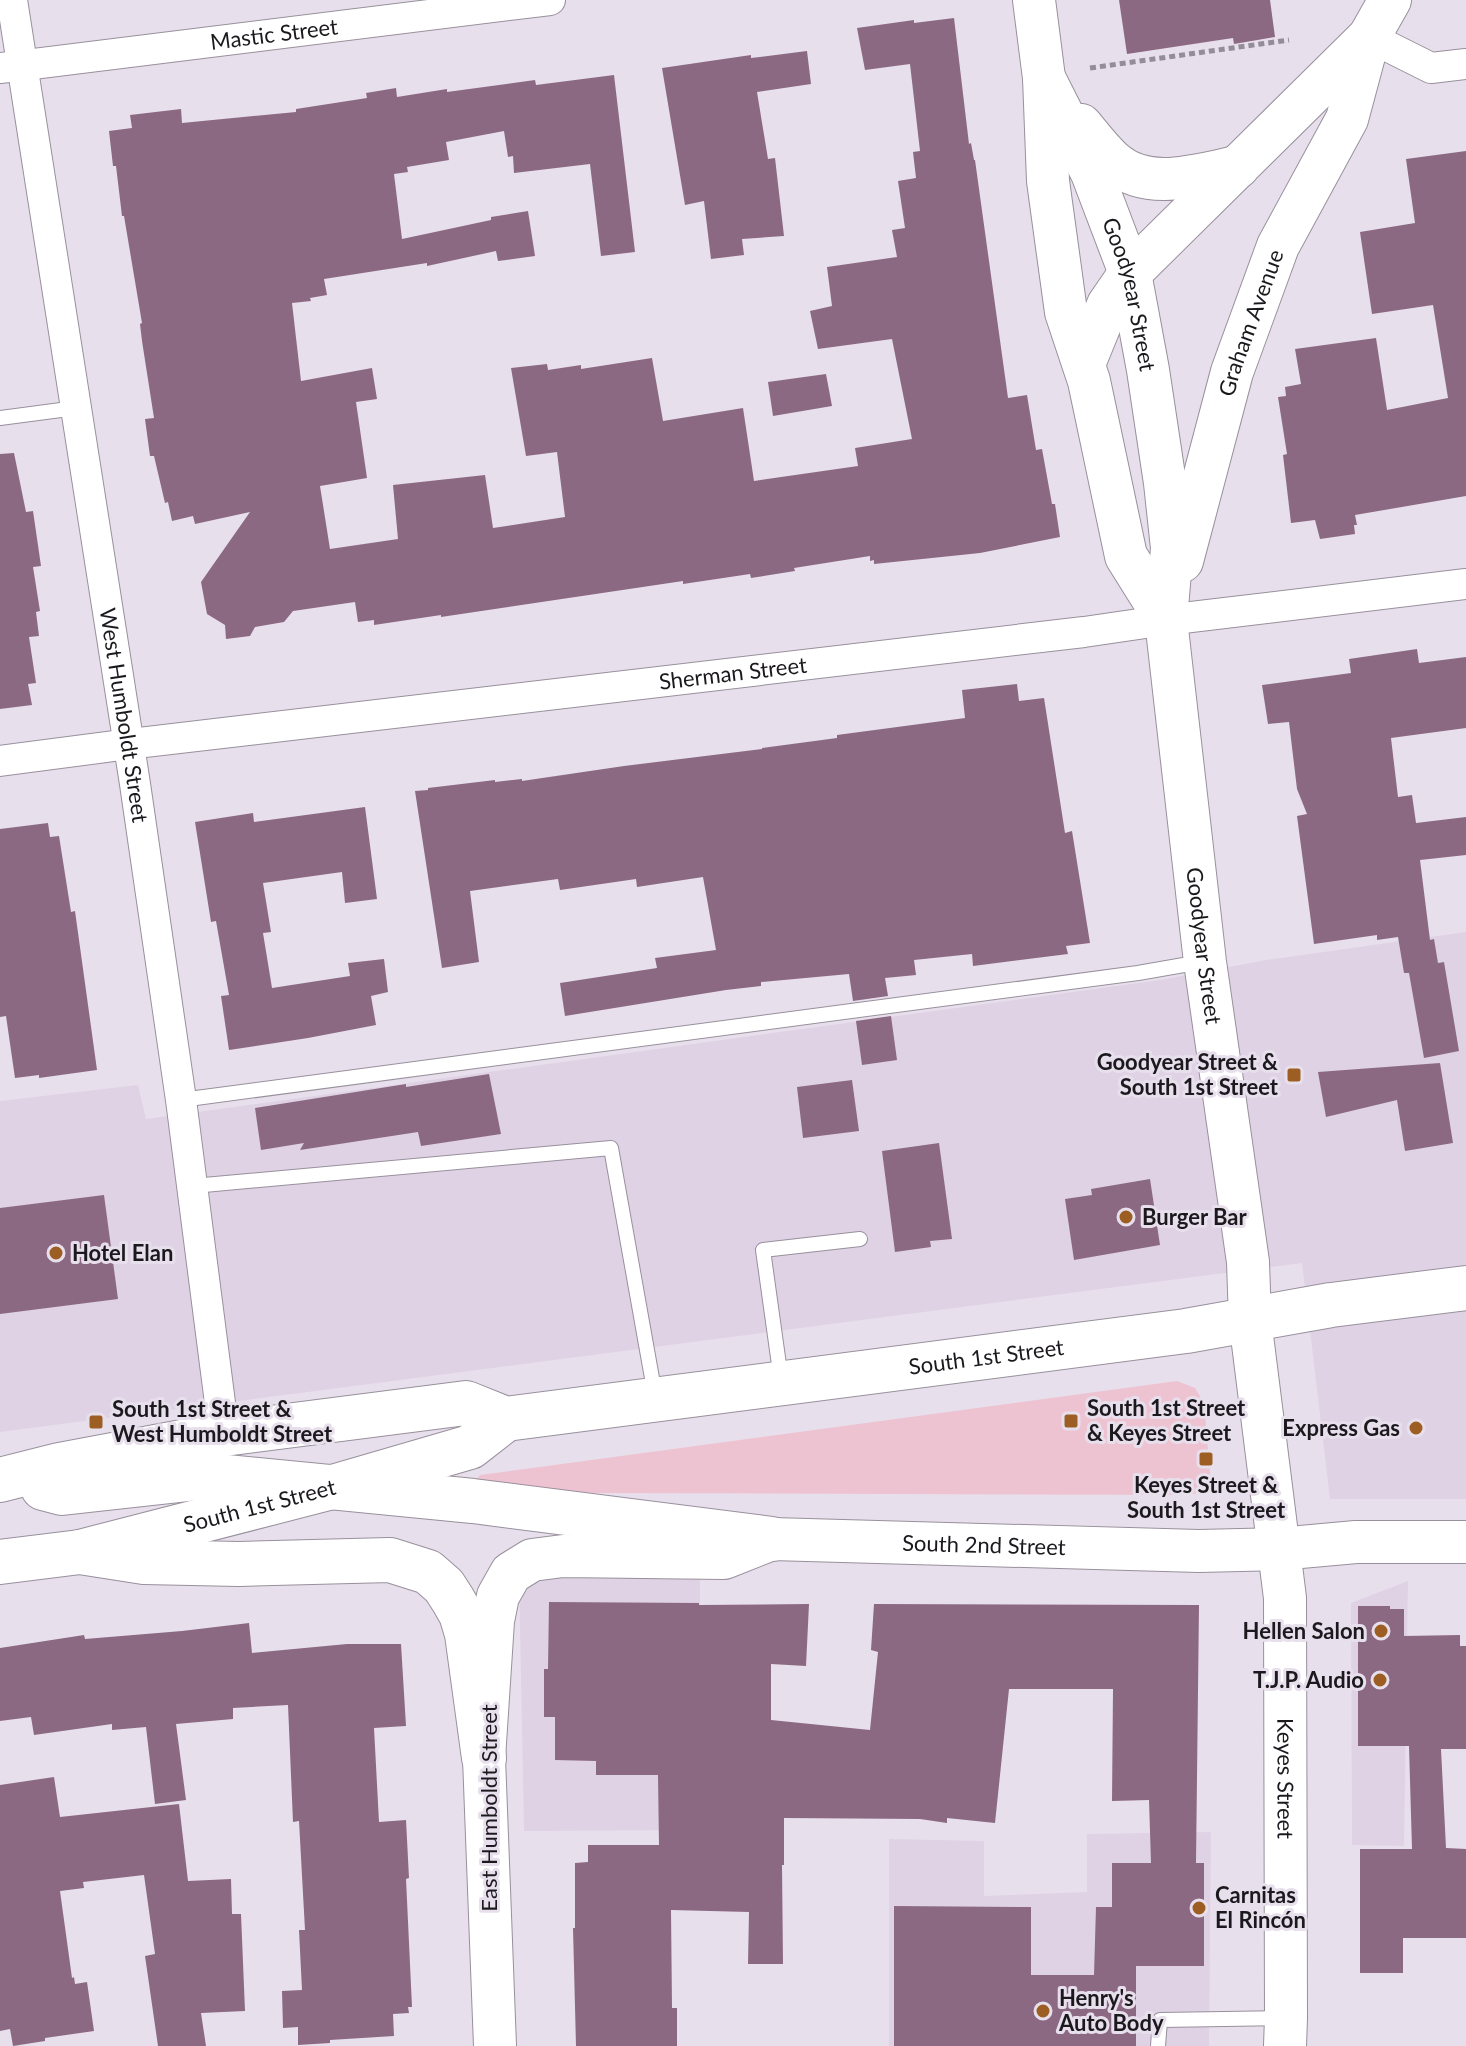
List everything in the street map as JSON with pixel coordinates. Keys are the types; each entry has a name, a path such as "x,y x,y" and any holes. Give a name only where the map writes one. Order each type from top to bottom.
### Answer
{"main road":[{"name":"Goodyear Street","path":"1034,0 1044,78 1048,181 1066,312 1084,364 1126,556 1166,620"},
{"name":"Graham Avenue","path":"1166,620 1232,372 1278,246 1347,119 1369,37 1390,0"},
{"name":"Graham Avenue","path":"1084,364 1108,305 1130,273 1369,37"},
{"name":"Goodyear Street","path":"1044,78 1092,173 1130,273 1148,370 1172,548 1166,620 1205,962 1248,1262 1250,1320"},
{"path":"1044,78 1117,165 1139,176 1167,180 1238,167"},
{"name":"South 1st Street","path":"4,1479 59,1465 224,1434 466,1403 506,1419 1186,1331 1331,1305 1466,1288"},
{"name":"Keyes Street","path":"1250,1320 1285,1598 1286,2032"},
{"name":"South 1st Street","path":"0,1562 80,1552 336,1486 470,1447 506,1419"},
{"path":"4,1479 62,1493 216,1476 473,1501 772,1539"},
{"name":"South 2nd Street","path":"511,1573 532,1560 563,1556 724,1558 772,1539 1199,1551 1278,1549 1356,1542 1466,1542"},
{"path":"80,1552 144,1562 239,1564 390,1560 428,1572 444,1586 461,1614 467,1634 484,1758"},
{"name":"East Humboldt Street","path":"495,2046 484,1758 493,1621 498,1596 511,1573"}],"street":[{"name":"West Humboldt Street","path":"12,0 11,66 76,408 129,744 193,1186 224,1434"},
{"name":"Mastic Street","path":"11,66 550,0"},
{"path":"1369,37 1431,68 1466,64"},
{"name":"Sherman Street","path":"0,761 1466,584"}],"lane":[{"path":"0,418 76,408"},
{"path":"181,1100 1205,962"},
{"path":"193,1186 611,1148 656,1399"},
{"path":"781,1383 763,1250 860,1239"},
{"path":"1158,2046 1160,2020 1286,2032"}],"path":[{"path":"1090,68 1289,40"}],"shaded area":[{"path":"1466,932 1466,1499 1330,1499 1302,1263 0,1432 0,1101 138,1085 146,1119 1160,980 1266,960"},
{"path":"1177,1381 1195,1388 1204,1403 1211,1484 1207,1491 1189,1495 595,1493 485,1487 478,1484 477,1479 480,1475"},
{"path":"519,1575 700,1577 700,1830 524,1831"},
{"path":"1408,1581 1404,1846 1352,1845 1351,1603"},
{"path":"1211,1832 1209,2046 889,2046 889,1839 984,1841 984,1896 1087,1892 1087,1834"}],"building":[{"path":"1119,0 1270,0 1275,37 1234,44 1233,38 1127,54"},
{"path":"954,18 969,144 975,160 1008,398 1027,395 1036,450 1042,449 1060,537 980,553 874,564 870,556 751,578 750,574 683,584 683,581 374,625 374,620 358,622 355,602 293,611 284,622 255,627 250,636 226,639 225,625 207,614 201,582 250,512 195,524 193,516 172,521 168,502 165,503 154,456 150,456 145,419 154,418 142,323 109,131 132,128 130,115 181,109 182,123 296,112 296,109 367,98 366,93 396,88 397,97 535,80 536,85 614,75 635,252 601,256 590,164 514,173 513,156 508,157 504,131 446,142 449,160 407,167 408,172 394,174 402,239 528,211 535,256 498,261 496,251 427,266 427,263 324,279 327,295 292,303 301,381 372,368 377,399 356,402 367,478 320,486 330,549 398,539 393,485 485,475 493,528 565,517 557,452 526,456 511,368 547,364 548,370 581,365 581,369 652,358 663,421 743,408 754,481 858,466 855,448 912,439 892,339 818,349 810,311 832,306 827,267 897,257 892,230 905,228 898,181 916,178 913,152 920,151 910,64 865,70 857,28"},
{"path":"807,51 811,84 757,92 768,159 775,158 784,236 742,239 744,255 711,259 704,201 685,205 662,68 751,55 751,58"},
{"path":"1466,151 1466,496 1355,515 1355,534 1320,539 1315,520 1291,523 1283,455 1287,454 1278,397 1286,396 1285,387 1301,384 1295,349 1376,338 1387,410 1448,398 1433,305 1372,314 1360,232 1415,223 1406,159"},
{"path":"826,374 832,406 773,416 768,382"},
{"path":"14,453 26,512 33,511 41,566 33,567 40,611 36,612 39,636 29,637 36,683 28,684 32,705 0,709 0,454"},
{"path":"1417,649 1419,663 1466,657 1466,728 1391,738 1398,797 1412,795 1416,823 1466,817 1466,855 1420,860 1430,940 1434,939 1438,963 1444,962 1459,1051 1424,1058 1409,973 1404,973 1398,937 1377,940 1377,935 1314,944 1297,816 1307,814 1297,789 1289,722 1268,724 1262,685 1351,673 1349,659"},
{"path":"1017,684 1019,701 1044,698 1065,833 1072,831 1090,943 1066,946 1068,954 973,966 972,954 914,960 916,975 885,978 888,996 853,1001 849,974 761,982 761,986 565,1016 560,983 657,968 655,958 716,950 703,877 637,887 636,879 560,890 558,879 470,891 479,962 442,968 415,791 495,780 522,781 965,718 962,690"},
{"path":"365,807 377,899 345,903 342,872 263,883 271,932 263,933 272,988 350,976 348,963 384,959 388,992 371,996 376,1025 229,1050 221,996 229,995 216,921 211,922 195,822 253,813 254,822"},
{"path":"48,823 50,837 59,836 71,912 75,911 97,1070 15,1078 6,1016 0,1017 0,829"},
{"path":"891,1016 897,1060 862,1065 856,1021"},
{"path":"1440,1063 1453,1143 1405,1151 1397,1100 1326,1117 1318,1072"},
{"path":"489,1074 501,1134 421,1146 418,1132 300,1150 304,1143 261,1150 255,1108"},
{"path":"852,1080 859,1131 803,1138 797,1087"},
{"path":"939,1143 952,1239 930,1241 931,1247 895,1252 882,1151"},
{"name":"Burger Bar","path":"1150,1179 1160,1245 1074,1260 1065,1199 1092,1195 1091,1189"},
{"name":"Hotel Elan","path":"104,1195 118,1299 0,1314 0,1208"},
{"path":"549,1602 809,1604 806,1666 771,1664 771,1720 870,1730 878,1652 871,1650 874,1604 1199,1605 1196,1863 1204,1863 1204,1966 1136,1966 1136,2046 894,2046 894,1906 1031,1907 1031,1975 1094,1975 1096,1907 1112,1907 1112,1863 1151,1863 1149,1800 1112,1801 1113,1689 1009,1689 995,1823 947,1818 947,1823 920,1819 784,1818 783,1964 748,1964 749,1912 671,1910 672,2008 677,2008 677,2046 576,2046 575,1863 588,1862 588,1845 659,1845 658,1775 596,1775 596,1761 555,1760 555,1717 544,1717"},
{"path":"1358,1606 1404,1609 1404,1636 1460,1635 1460,1646 1466,1646 1466,1749 1441,1749 1446,1848 1466,1849 1466,1938 1403,1938 1403,1973 1360,1973 1360,1849 1412,1849 1409,1746 1358,1746"},
{"path":"249,1623 252,1653 347,1644 401,1644 406,1726 374,1728 379,1822 406,1820 412,2007 408,2007 409,2013 393,2014 394,2036 298,2045 298,2027 283,2028 282,1991 302,1990 299,1930 305,1930 299,1821 293,1822 288,1705 233,1708 233,1719 176,1724 186,1800 155,1804 146,1727 112,1730 112,1724 34,1735 31,1717 0,1721 0,1648 84,1635 85,1639"},
{"path":"54,1777 60,1817 179,1804 188,1881 231,1879 232,1914 241,1914 245,2011 201,2013 206,2046 158,2046 145,1956 155,1954 144,1875 83,1882 84,1888 60,1891 72,1978 75,1984 87,1982 94,2031 13,2046 10,2029 0,2031 0,1785"}],"place":[{"name":"Goodyear Street & South 1st Street","path":"1294,1075"},
{"name":"Burger Bar","path":"1126,1217"},
{"name":"Hotel Elan","path":"56,1253"},
{"name":"South 1st Street & Keyes Street","path":"1071,1421"},
{"name":"South 1st Street & West Humboldt Street","path":"96,1422"},
{"name":"Express Gas","path":"1416,1428"},
{"name":"Keyes Street & South 1st Street","path":"1206,1459"},
{"name":"Hellen Salon","path":"1381,1631"},
{"name":"T.J.P. Audio","path":"1380,1680"},
{"name":"Carnitas El Rincón","path":"1199,1908"},
{"name":"Henry's Auto Body","path":"1043,2011"}]}
